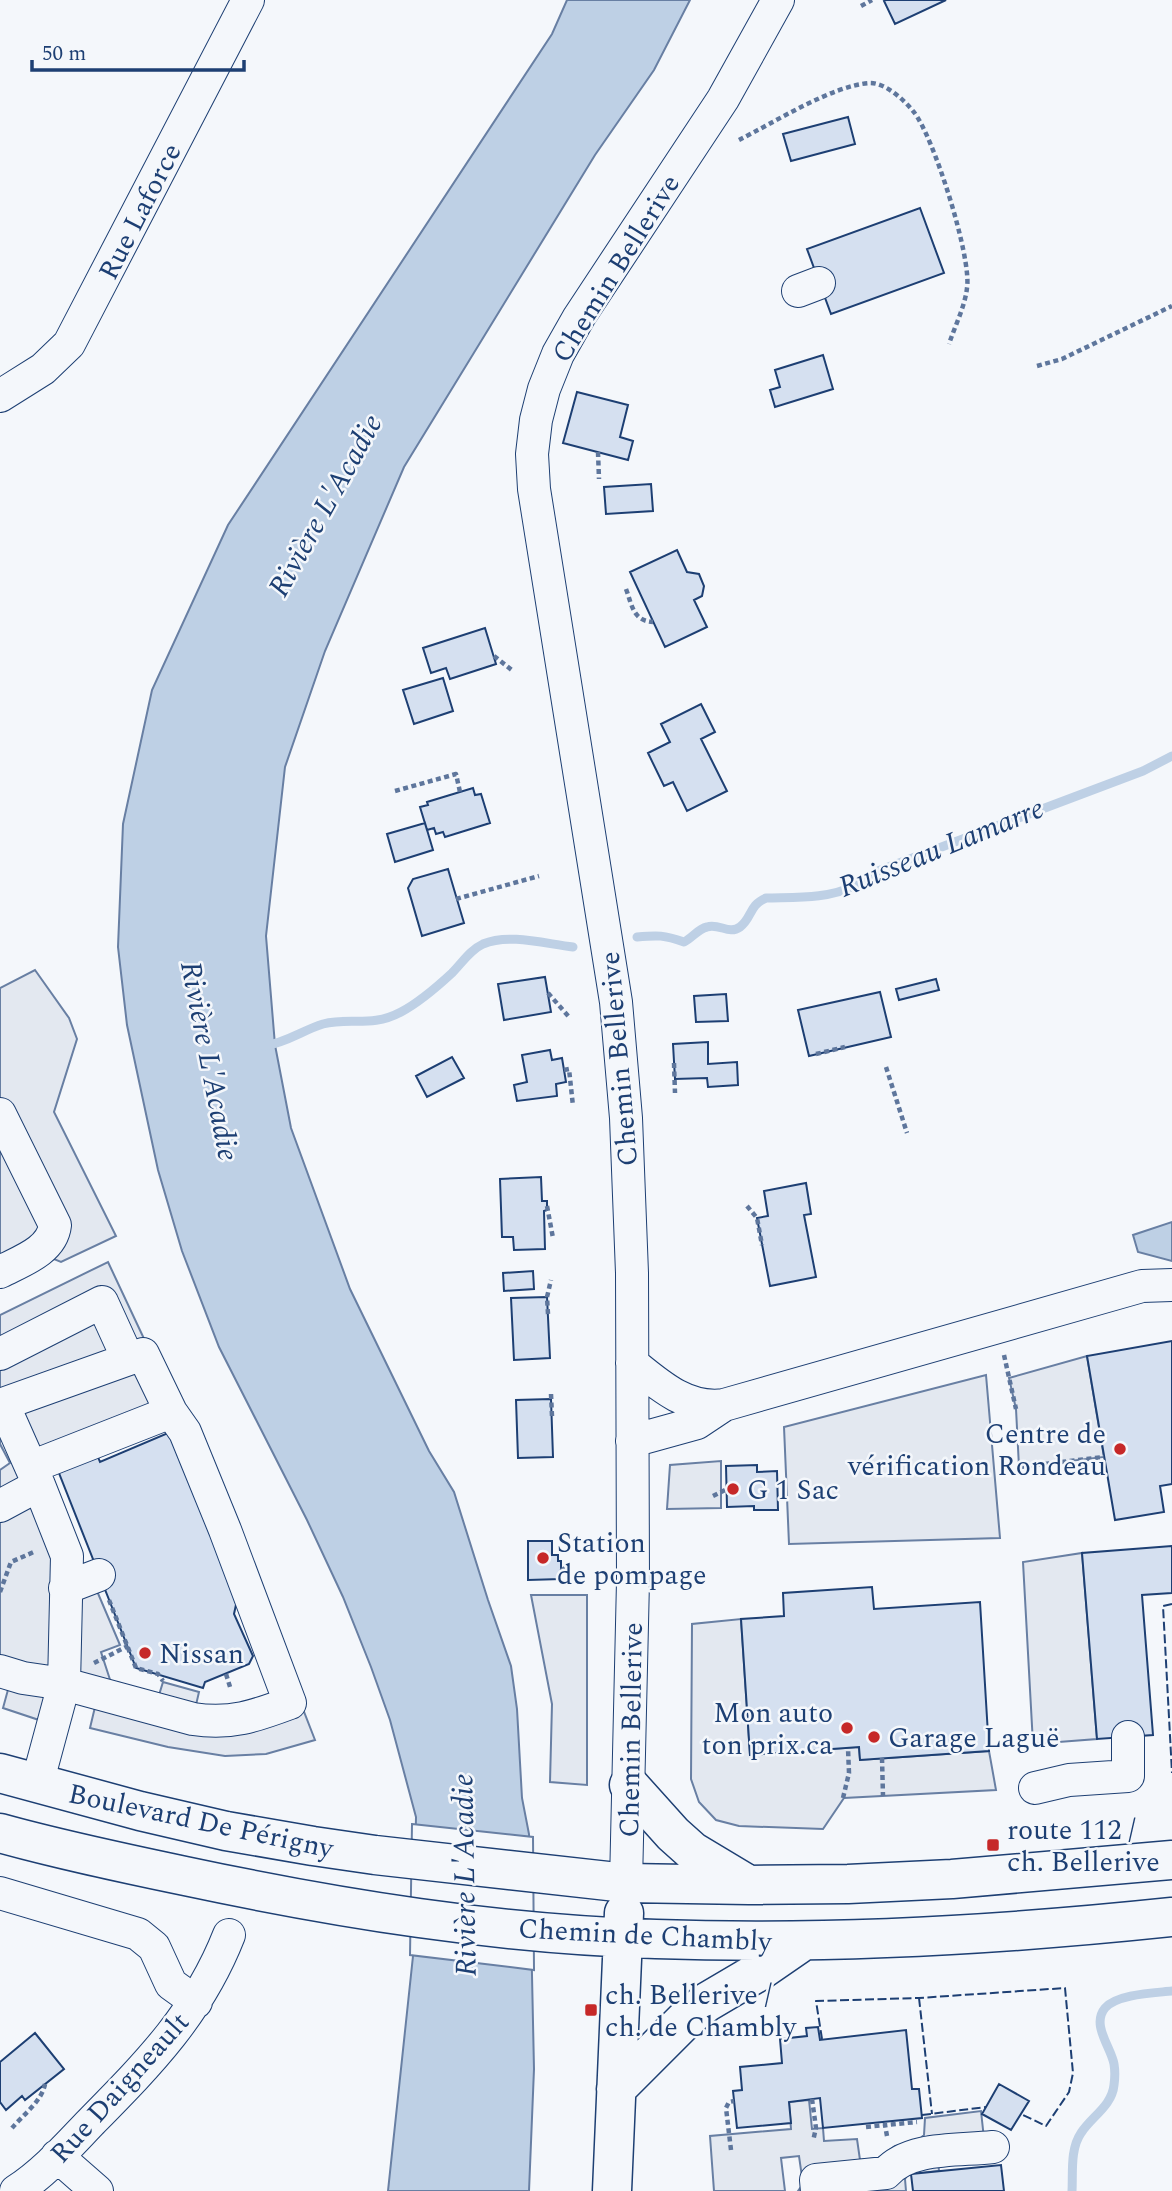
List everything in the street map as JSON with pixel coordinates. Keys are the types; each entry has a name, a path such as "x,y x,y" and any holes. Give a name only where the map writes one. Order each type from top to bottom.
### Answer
{"main road":[{"name":"Boulevard De Périgny","path":"0,1773 213,1828 313,1846 404,1858"},
{"path":"629,1785 692,1851 749,1885"},
{"name":"Chemin de Chambly","path":"0,1833 98,1857 338,1907 539,1931 623,1937 803,1941 1043,1929 1172,1917"},
{"name":"Chemin de Chambly","path":"404,1858 626,1882 749,1885 939,1880 1172,1860"},
{"name":"Chemin Bellerive","path":"612,2191 626,1882"},
{"path":"616,2089 706,2002 758,1972 803,1941"}],"street":[{"name":"Rue Laforce","path":"0,396 43,369 69,344 248,0"},
{"name":"Chemin Bellerive","path":"626,1882 633,1581 632,1363 631,1228 620,1038 589,826 542,548 534,489 533,437 544,389 568,334 730,89 778,0"},
{"path":"0,1114 55,1225 49,1243 0,1272"},
{"path":"632,1363 665,1389 691,1403 704,1406 724,1405 1142,1286 1172,1285"},
{"path":"0,1354 102,1302 128,1359"},
{"path":"0,1671 23,1678 64,1684 208,1721 225,1722 254,1717 290,1703 195,1456 143,1354 1,1402 35,1476 72,1535 67,1556 65,1588 64,1684 37,1784"},
{"path":"632,1441 697,1423 724,1405"},
{"path":"0,1506 35,1476 172,1412"},
{"path":"65,1588 103,1583"},
{"path":"1035,1788 1069,1780 1129,1776 1128,1737"},
{"path":"0,1893 138,1934 154,1947 171,1984 195,2002"},
{"name":"Rue Daigneault","path":"16,2191 57,2156 169,2039 214,1972 229,1936"},
{"path":"817,2191 816,2180 886,2174 892,2166 908,2157 993,2147"},
{"path":"57,2156 97,2191"}],"path":[{"path":"860,6 873,0"},
{"path":"739,140 846,88 872,83 892,91 907,105 925,131 954,211 964,253 968,287 949,344"},
{"path":"1037,366 1062,359 1172,306"},
{"path":"598,452 599,479"},
{"path":"626,589 636,615 643,621 653,622"},
{"path":"494,656 513,671"},
{"path":"395,791 456,774 460,792"},
{"path":"456,899 539,876"},
{"path":"548,993 570,1018"},
{"path":"816,1054 845,1047"},
{"path":"674,1063 675,1093"},
{"path":"886,1067 907,1133"},
{"path":"564,1070 569,1069 573,1106"},
{"path":"547,1206 553,1238"},
{"path":"747,1206 757,1218 762,1245"},
{"path":"548,1314 547,1297 551,1280"},
{"path":"1002,1346 1016,1409"},
{"path":"551,1394 552,1416"},
{"path":"1019,1466 1104,1457"},
{"path":"713,1496 726,1489"},
{"path":"0,1591 11,1562 72,1535"},
{"path":"561,1570 570,1564"},
{"path":"103,1583 136,1668 158,1674"},
{"path":"103,1657 128,1646"},
{"path":"844,1798 849,1773 848,1748"},
{"path":"881,1758 883,1796"},
{"path":"12,2128 33,2106 45,2084"},
{"path":"812,2099 816,2129 813,2141"},
{"path":"731,2150 726,2108 729,2102 734,2101"},
{"path":"866,2127 917,2122"},
{"path":"886,2125 887,2137"}],"shaded area":[{"path":"35,970 69,1018 77,1039 54,1112 116,1236 61,1262 37,1252 0,1272 0,988"},
{"path":"108,1262 180,1408 32,1467 65,1547 97,1591 120,1645 101,1652 116,1698 155,1708 163,1682 199,1692 193,1718 299,1699 315,1740 266,1754 225,1756 168,1747 90,1728 95,1707 61,1698 39,1720 3,1708 12,1675 0,1671 0,1470 10,1463 0,1444 0,1315"},
{"path":"1087,1356 1104,1457 1019,1467 1016,1409 1009,1378"},
{"path":"986,1375 1000,1538 789,1544 784,1427"},
{"path":"721,1461 721,1508 667,1509 670,1465"},
{"path":"1082,1553 1097,1739 1033,1744 1023,1562"},
{"path":"531,1595 587,1595 587,1785 550,1782 552,1704"},
{"path":"741,1619 750,1755 859,1747 860,1760 989,1751 996,1790 844,1798 823,1829 739,1826 716,1820 699,1802 691,1779 692,1624"},
{"path":"809,2100 812,2129 823,2128 824,2141 857,2139 860,2160 878,2158 895,2146 916,2142 924,2135 925,2118 981,2111 985,2148 937,2152 939,2171 907,2175 906,2191 798,2191 803,2184 799,2156 781,2158 785,2191 714,2191 710,2136 791,2129 789,2102"}],"water":[{"name":"Rivière L'Acadie","path":"567,0 690,0 654,70 595,155 404,467 325,651 285,767 266,936 275,1045 291,1128 350,1289 429,1451 454,1492 511,1666 517,1709 522,1798 529,1834 534,2069 529,2191 388,2191 413,1956 416,1817 390,1720 371,1667 343,1597 307,1520 219,1347 182,1251 158,1170 127,1025 118,947 123,824 152,690 228,525 552,34"},
{"path":"1172,1222 1172,1261 1138,1252 1133,1235"}],"pier":[{"path":"412,1824 533,1837 534,1970 410,1955"}],"building":[{"path":"946,0 895,24 884,1"},
{"path":"848,117 855,144 791,161 783,134"},
{"path":"920,208 944,273 831,314 807,249"},
{"path":"823,355 833,389 775,407 770,390 780,387 775,370"},
{"path":"577,392 628,405 620,437 633,441 628,460 563,443"},
{"path":"651,484 653,511 606,514 604,487"},
{"path":"677,550 687,572 699,574 704,586 702,596 694,600 707,627 665,647 630,572"},
{"path":"485,628 496,664 450,679 446,668 431,673 423,648"},
{"path":"443,678 453,711 414,724 403,690"},
{"path":"701,704 715,732 701,739 727,791 687,811 673,782 664,786 648,753 670,742 661,724"},
{"path":"473,788 475,795 481,794 490,823 445,837 443,832 436,834 434,828 427,830 420,807 428,805 427,802"},
{"path":"425,823 433,850 395,862 387,834"},
{"path":"448,869 464,923 422,936 408,888 413,879"},
{"path":"545,977 551,1012 504,1020 498,984"},
{"path":"936,979 939,990 899,1000 896,989"},
{"path":"880,992 891,1037 809,1056 798,1010"},
{"path":"726,994 728,1021 696,1022 694,996"},
{"path":"708,1042 708,1064 737,1062 738,1085 708,1087 707,1078 675,1079 673,1044"},
{"path":"550,1050 552,1060 562,1058 566,1082 556,1084 557,1096 517,1101 514,1085 527,1082 522,1055"},
{"path":"452,1057 464,1078 427,1097 416,1076"},
{"path":"541,1177 542,1201 547,1201 547,1210 544,1211 545,1249 514,1250 513,1237 502,1237 500,1179"},
{"path":"806,1183 811,1214 804,1215 816,1277 770,1286 757,1218 768,1216 764,1191"},
{"path":"533,1271 534,1289 504,1291 503,1273"},
{"path":"547,1297 550,1358 514,1360 511,1298"},
{"path":"1172,1341 1172,1484 1160,1486 1164,1512 1115,1520 1087,1356"},
{"path":"551,1399 553,1457 518,1458 516,1400"},
{"path":"175,1430 239,1591 234,1614 253,1656 249,1664 205,1682 203,1688 136,1668 57,1468 96,1452 100,1462"},
{"path":"757,1465 757,1472 777,1471 778,1510 754,1510 754,1506 727,1507 726,1466"},
{"name":"Station de pompage","path":"528,1541 552,1541 552,1555 558,1555 558,1561 561,1561 561,1579 528,1580"},
{"path":"1172,1546 1172,1593 1142,1595 1153,1735 1097,1739 1082,1553"},
{"path":"872,1587 874,1609 980,1602 989,1751 860,1760 859,1747 750,1755 741,1619 784,1616 783,1593"},
{"path":"818,2027 820,2040 906,2030 912,2089 919,2089 922,2118 823,2128 820,2098 789,2102 791,2123 737,2128 733,2091 742,2090 740,2067 782,2063 780,2039 807,2036 806,2028"},
{"path":"35,2033 64,2069 25,2100 22,2096 6,2110 0,2102 0,2062"},
{"path":"999,2084 1029,2101 1011,2130 982,2114"},
{"path":"1001,2165 1004,2191 913,2191 911,2174"}],"waterway":[{"name":"Ruisseau Lamarre","path":"637,937 661,936 684,942 707,927 736,929 744,923 756,904 766,898 811,897 844,890 861,883 878,871 1143,771 1172,756"},
{"name":"Ruisseau Lamarre","path":"264,1046 323,1024 380,1020 401,1012 434,989 470,953 483,944 516,939 573,947"},
{"path":"1072,2191 1077,2139 1109,2099 1114,2085 1114,2064 1101,2029 1101,2015 1105,2008 1118,2000 1172,1991"}],"fence":[{"path":"1172,1604 1163,1606 1172,1773"},
{"path":"822,2039 816,2001 919,1998 1065,1988 1073,2073 1069,2092 1046,2126 1021,2114"},
{"path":"919,1998 932,2114"},
{"path":"922,2115 986,2107"}],"place":[{"name":"Centre de vérification Rondeau","path":"1120,1449"},
{"name":"G 1 Sac","path":"733,1489"},
{"name":"Station de pompage","path":"543,1558"},
{"name":"Nissan","path":"145,1653"},
{"name":"Mon auto ton prix.ca","path":"847,1728"},
{"name":"Garage Laguë","path":"874,1737"},
{"name":"route 112 / ch. Bellerive","path":"993,1845"},
{"name":"ch. Bellerive / ch. de Chambly","path":"591,2010"}]}
